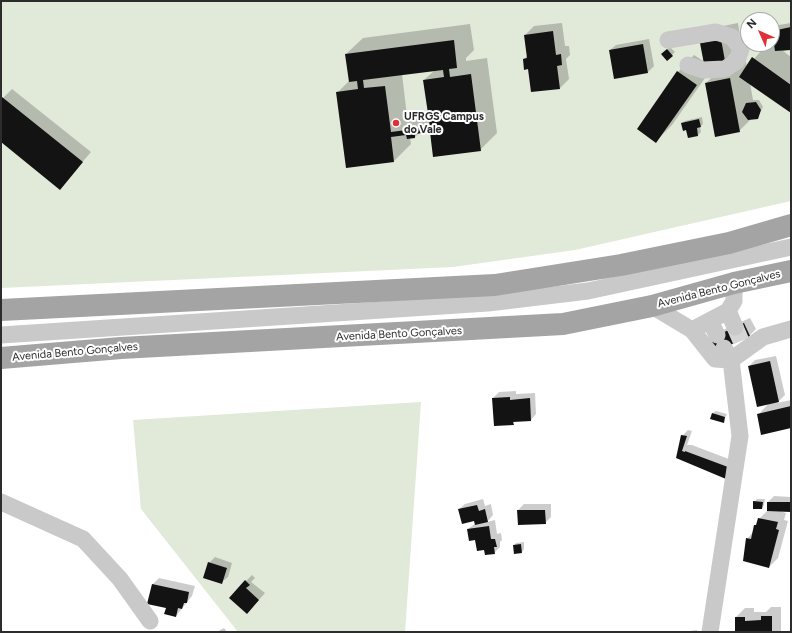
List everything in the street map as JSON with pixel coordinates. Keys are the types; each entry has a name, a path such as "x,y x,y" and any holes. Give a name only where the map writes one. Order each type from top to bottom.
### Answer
{"main road":[{"path":"1,310 100,307 247,297 495,285 620,265 729,243 791,225"},
{"name":"Avenida Bento Gonçalves","path":"1,358 121,348 563,324 652,306 734,283 791,271"}],"street":[{"path":"668,40 716,32 732,37 741,49 737,61 725,70 704,70 688,65"},
{"path":"1,335 488,303 588,291 791,247"},
{"path":"692,330 715,359 728,312 734,301 734,283"},
{"path":"247,297 392,334"},
{"path":"652,306 692,330 720,341 763,337 791,329"},
{"path":"720,341 738,334 728,312"},
{"path":"710,632 740,436 720,341"},
{"path":"1,502 83,539 120,579 150,621"}],"green space":[{"name":"UFRGS Campus do Vale","path":"1,1 791,1 791,201 575,250 453,267 1,288"},
{"path":"421,402 405,632 238,632 141,509 133,420"}],"building":[{"path":"791,27 791,50 780,51 780,29"},
{"path":"553,31 556,55 561,54 562,65 557,66 560,89 531,92 528,69 524,70 523,59 527,58 524,35"},
{"path":"721,39 725,61 704,64 700,43"},
{"path":"454,40 457,68 449,69 450,77 471,74 481,151 433,157 430,132 415,134 415,138 407,139 406,135 391,137 394,162 346,168 336,92 358,89 357,81 349,82 345,54","holes":["443,70 444,77 423,80 430,127 391,132 385,86 364,88 363,80"]},
{"path":"643,44 648,73 614,79 609,50"},
{"path":"667,49 673,56 667,61 661,54"},
{"path":"752,57 791,85 791,113 739,77"},
{"path":"677,71 697,85 656,143 637,129"},
{"path":"730,78 740,132 715,137 705,83"},
{"path":"2,97 83,162 60,190 1,142"},
{"path":"756,102 761,110 758,119 748,120 742,112 746,103"},
{"path":"699,119 701,127 697,128 698,136 688,138 686,130 683,131 681,123"},
{"path":"744,323 750,336 715,352 709,339"},
{"path":"770,361 779,402 757,407 748,366"},
{"path":"510,397 510,400 530,398 531,421 513,422 514,425 494,426 492,398"},
{"path":"791,406 791,428 761,435 757,414"},
{"path":"712,413 725,417 724,423 710,419"},
{"path":"681,435 687,436 682,451 728,467 726,479 676,458"},
{"path":"753,501 763,502 762,509 753,509"},
{"path":"767,502 791,502 791,512 767,511"},
{"path":"477,505 479,511 485,509 488,522 475,525 474,521 462,524 458,509"},
{"path":"517,510 545,510 546,524 518,525"},
{"path":"758,518 778,522 776,529 779,530 769,568 743,561 746,538 751,539 754,525 756,525"},
{"path":"489,526 491,539 495,539 497,547 494,547 495,554 485,555 484,550 477,551 475,540 469,541 467,529"},
{"path":"521,544 522,553 514,554 513,545"},
{"path":"208,562 227,568 222,584 203,578"},
{"path":"245,580 250,585 246,588 259,600 247,614 229,598"},
{"path":"152,584 189,592 187,603 184,603 182,609 178,608 176,617 164,614 166,608 147,604"},
{"path":"761,616 772,616 772,632 735,632 735,617 745,617 745,621 761,620"}],"tunnel":[{"path":"735,327 741,341"}],"place":[{"name":"UFRGS Campus do Vale","path":"396,123"}]}
